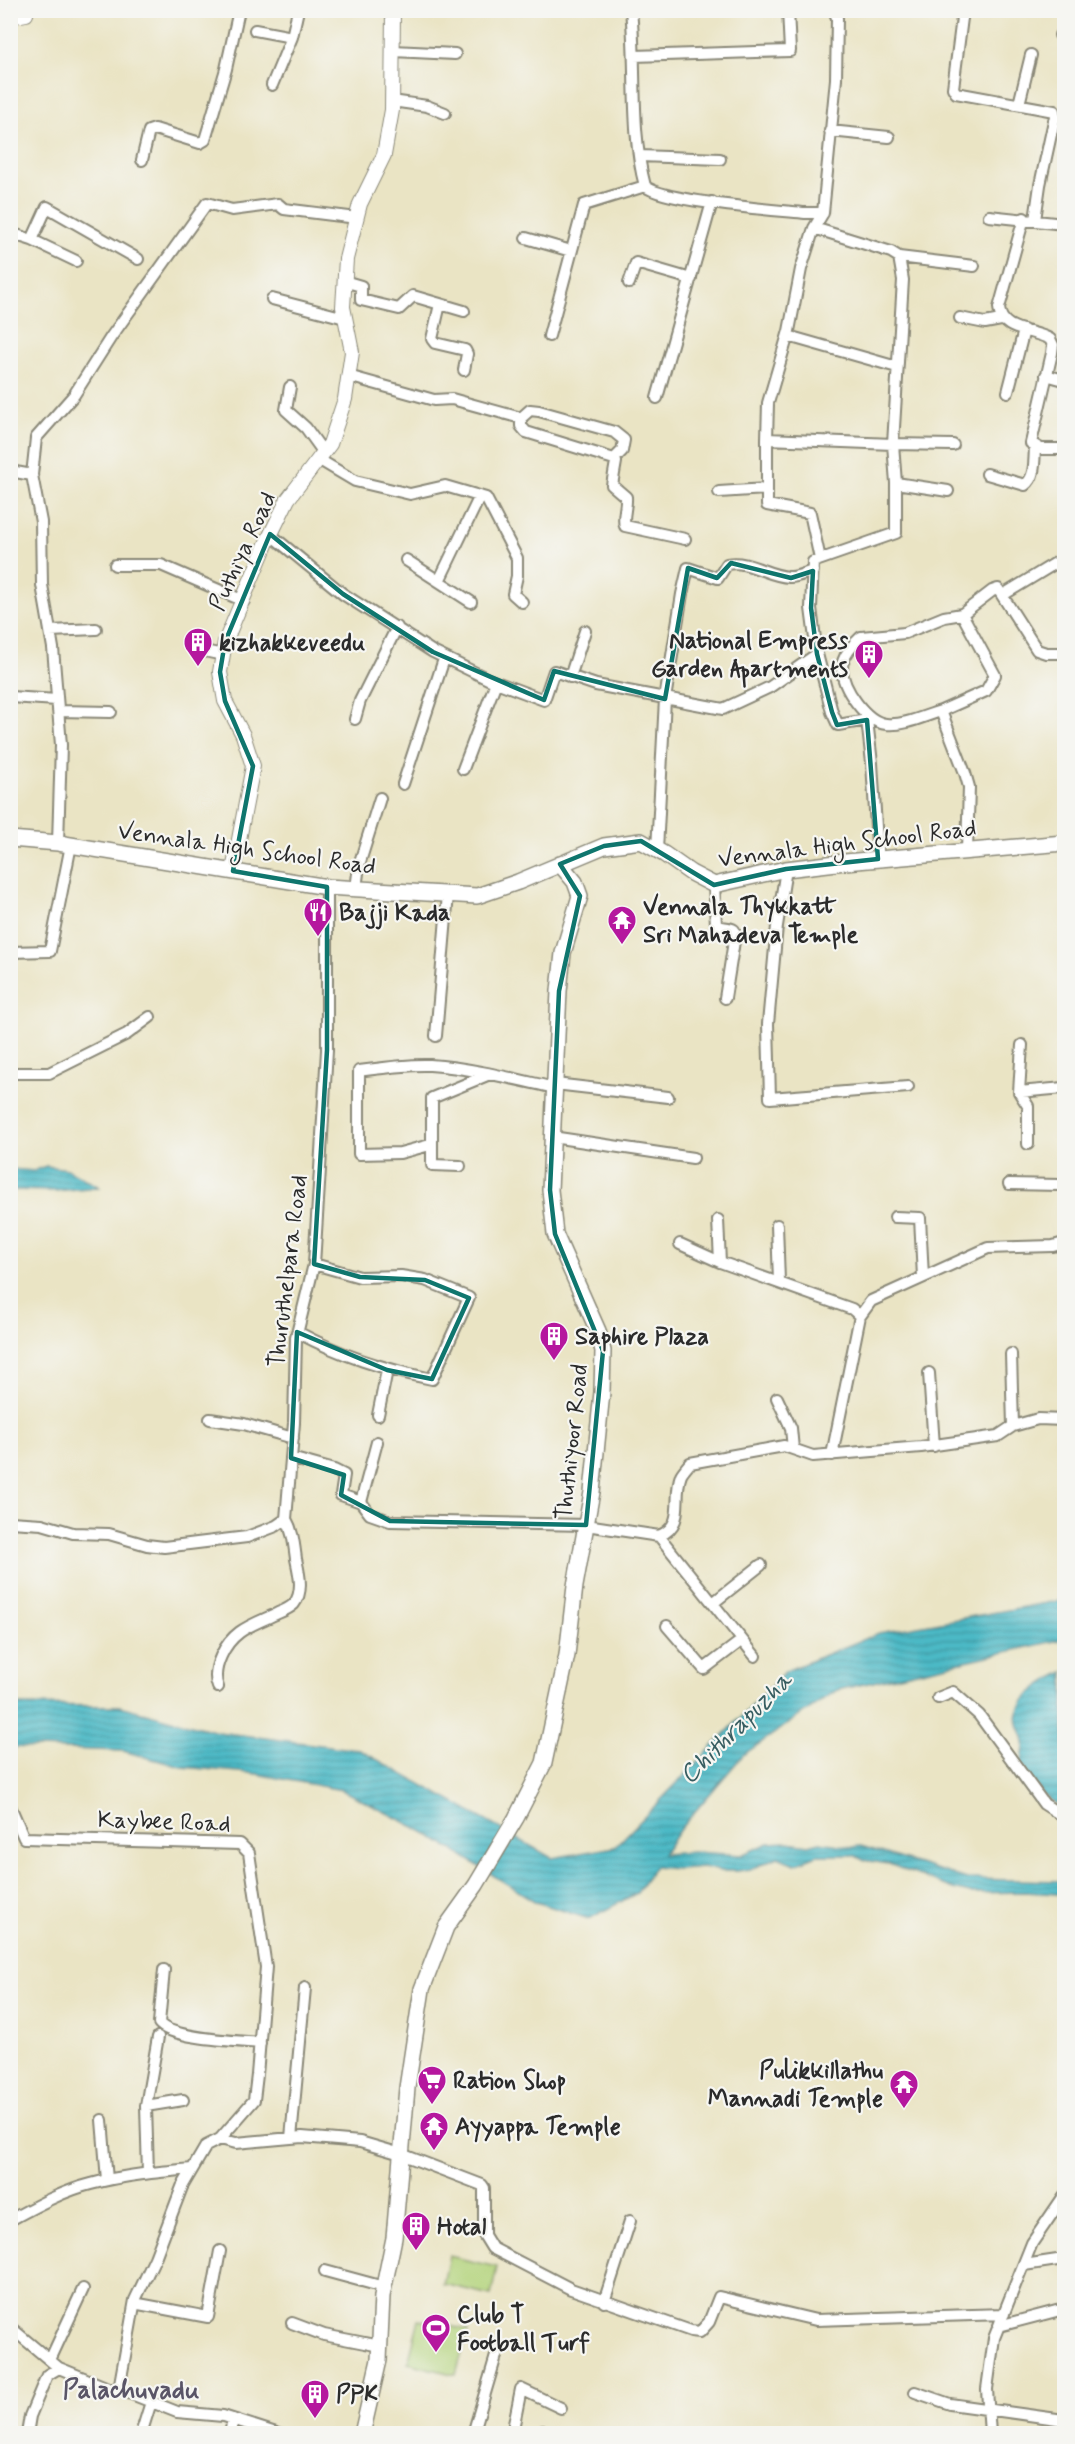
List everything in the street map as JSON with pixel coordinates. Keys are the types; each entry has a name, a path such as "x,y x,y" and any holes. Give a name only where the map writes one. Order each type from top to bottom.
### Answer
{"main road":[{"name":"Vennala High School Road","path":"10,839 64,844 327,887 477,896 518,882 604,846 641,841 714,885 786,869 1065,843"},
{"name":"Thuthiyoor Road","path":"363,2433 379,2360 384,2287 394,2238 407,2088 422,1989 446,1927 476,1884 516,1818 544,1763 567,1655 575,1586 593,1481 602,1392 603,1351 598,1331 555,1234 550,1190 559,991 563,953 580,896 575,882 560,864"}],"street":[{"path":"10,17 26,14 27,10"},
{"path":"142,160 149,131 155,129 200,142 205,140 226,69 239,10"},
{"path":"272,85 292,37 298,10"},
{"name":"Puthiya Road","path":"233,871 253,766 243,735 225,701 220,672 225,642 270,534 288,499 330,444 345,399 352,352 343,306 346,259 360,204 384,155 392,101 393,10"},
{"path":"631,10 640,156 645,186 654,192 668,196 805,213 823,213"},
{"path":"634,56 790,51 788,10"},
{"path":"820,558 810,513 767,505 767,439 768,403 788,336 801,269 814,228 823,213 836,79 837,18 834,10"},
{"path":"963,10 953,88 956,93 1059,111 1030,219 999,308 1001,320 1005,324 1050,339 1053,345 1031,443 1035,447 1065,449"},
{"path":"255,30 292,37"},
{"path":"393,51 455,54"},
{"path":"1019,104 1031,55"},
{"path":"392,101 427,106 445,113"},
{"path":"830,131 889,137"},
{"path":"640,156 720,159"},
{"path":"549,336 584,205 645,186"},
{"path":"657,398 712,202"},
{"path":"10,952 50,951 64,844 58,706 50,631 42,585 40,522 32,475 36,438 74,395 111,338 207,203 232,210 278,204 284,209 357,218"},
{"path":"32,240 47,207 138,259"},
{"path":"989,216 1065,224"},
{"path":"814,228 891,252 899,257 974,266"},
{"path":"10,233 32,240 76,261"},
{"path":"526,238 571,251"},
{"path":"878,859 867,720 838,725 832,712 817,654 811,608 813,561 896,533 893,444 903,280 899,257"},
{"path":"629,283 636,263 691,279"},
{"path":"344,281 361,286 361,300 399,309 413,296 464,311"},
{"path":"272,299 345,318"},
{"path":"440,304 432,339 435,343 465,350 467,354 464,370"},
{"path":"960,318 985,323 1001,320"},
{"path":"1008,392 1024,330"},
{"path":"788,336 897,367"},
{"path":"1047,375 1065,380"},
{"path":"348,376 434,400 452,399 521,418"},
{"path":"290,387 286,410 306,428 321,456 355,481 410,494 445,486 486,498 517,558 517,576 513,594 522,602"},
{"path":"530,410 539,411 614,432 624,440 622,450 614,459 526,432 521,426 521,418 530,410"},
{"path":"767,439 953,445"},
{"path":"987,474 1026,485 1032,475 1035,447"},
{"path":"614,459 616,462 612,485 626,497 627,507 623,520 626,526 685,539"},
{"path":"10,471 32,475"},
{"path":"896,483 948,491"},
{"path":"719,492 766,489"},
{"path":"439,581 480,496"},
{"path":"270,534 343,594 444,659 544,700 554,671 596,685 723,709 770,687 817,654"},
{"path":"1003,595 1065,558"},
{"path":"406,560 471,602"},
{"path":"657,850 665,699 688,568 718,578 727,564 731,563 750,565 791,578 813,571"},
{"path":"115,566 161,566 244,601"},
{"path":"962,614 995,675 986,691 941,711 902,723 884,724 862,710 846,686 842,667 851,647 861,636 905,633 944,616 962,614 998,589 1037,650 1046,653 1065,652"},
{"path":"355,719 360,701 397,627"},
{"path":"50,631 96,629"},
{"path":"570,677 585,631"},
{"path":"195,649 223,655"},
{"path":"403,784 444,659"},
{"path":"463,769 496,682"},
{"path":"10,698 111,712"},
{"path":"941,711 969,788 967,851"},
{"path":"356,888 359,865 380,798"},
{"path":"786,869 777,926 768,1024 770,1098 908,1086"},
{"path":"714,885 716,925 720,928 730,927 734,930 735,935 725,998"},
{"name":"Thuruthelpara Road","path":"286,1519 293,1438 297,1332 314,1264 327,1050 327,887"},
{"path":"436,1036 448,894"},
{"path":"10,1073 49,1073 127,1034 150,1017"},
{"path":"1022,1046 1019,1092 1028,1106 1028,1144"},
{"path":"430,1145 400,1153 359,1154 359,1071 409,1066 454,1068 555,1086 668,1097"},
{"path":"454,1068 456,1088"},
{"path":"460,1166 432,1165 430,1145 432,1098 490,1074"},
{"path":"1019,1092 1065,1088"},
{"path":"552,1137 693,1158"},
{"path":"1009,1184 1060,1185 1065,1188"},
{"path":"896,1217 920,1218 923,1277"},
{"path":"718,1220 720,1262"},
{"path":"777,1225 779,1281"},
{"path":"831,1455 860,1317 871,1301 988,1248 1053,1246 1065,1243"},
{"path":"680,1244 720,1262 771,1281 779,1281 852,1309 860,1317"},
{"path":"297,1332 333,1351 387,1370 432,1379 469,1298 424,1280 401,1276 360,1277 314,1264"},
{"path":"1011,1354 1013,1426"},
{"path":"378,1416 387,1370"},
{"path":"929,1373 934,1446"},
{"path":"777,1398 791,1428 793,1449"},
{"path":"210,1419 244,1424 293,1438"},
{"path":"291,1458 344,1475 341,1495 361,1502 370,1514 390,1521 586,1525 659,1536 669,1532 675,1523 681,1476 690,1463 784,1446 813,1456 934,1446 998,1436 1013,1426 1038,1419 1065,1420"},
{"path":"361,1502 377,1442"},
{"path":"10,1522 42,1524 73,1533 109,1534 147,1545 164,1547 247,1537 276,1526 286,1519 292,1529 300,1579 298,1595 294,1603 286,1609 240,1631 227,1642 218,1661 214,1679 218,1687"},
{"path":"659,1536 754,1656"},
{"path":"713,1603 760,1565"},
{"path":"667,1626 704,1669 741,1641"},
{"path":"939,1698 953,1692 979,1715 1044,1804 1065,1817"},
{"name":"Kaybee Road","path":"10,1806 24,1838 240,1844 249,1852 266,1967 254,2100 220,2139 206,2146 182,2187 155,2258 135,2300 119,2389"},
{"path":"164,1970 159,2023 163,2028 195,2037 260,2043"},
{"path":"291,2138 305,1988"},
{"path":"148,2173 146,2106 158,2037"},
{"path":"146,2106 183,2100"},
{"path":"102,2120 107,2181"},
{"path":"220,2139 236,2143 291,2138 360,2142 401,2154 482,2184 484,2188 484,2235 492,2248 553,2282 691,2331 700,2332 710,2322 719,2297 816,2320 1004,2314"},
{"path":"10,2220 65,2193 107,2181 148,2173 192,2169"},
{"path":"990,2433 987,2389 994,2338 1032,2243 1065,2196"},
{"path":"604,2302 630,2221"},
{"path":"135,2300 139,2304 208,2317 220,2251"},
{"path":"1024,2265 1065,2259"},
{"path":"325,2271 384,2287"},
{"path":"50,2360 83,2289"},
{"path":"999,2326 1065,2309"},
{"path":"292,2323 324,2335 380,2346"},
{"path":"10,2326 59,2368 113,2390 119,2389 177,2412 223,2416 279,2433"},
{"path":"473,2433 498,2349"},
{"path":"27,2433 30,2416 47,2375 59,2368"},
{"path":"512,2433 521,2390 561,2408"},
{"path":"915,2392 950,2404 1065,2420"},
{"path":"141,2433 151,2402"},
{"path":"230,2433 233,2419"}],"highlighted area":[{"path":"270,534 343,594 433,652 544,700 554,671 665,699 688,568 717,578 731,563 791,578 813,571 811,608 817,654 832,712 837,725 867,720 878,859 786,869 714,885 641,841 604,846 560,864 580,896 559,991 550,1190 555,1234 603,1351 586,1525 390,1521 341,1495 344,1475 291,1458 297,1332 387,1370 432,1379 469,1298 425,1280 360,1277 314,1264 327,1050 327,887 233,871 253,766 225,701 220,672 225,642"}],"green space":[{"path":"449,2256 497,2267 491,2295 443,2284"},
{"name":"Club T Football Turf","path":"419,2319 468,2330 456,2375 408,2363"}],"water":[{"path":"46,1166 67,1169 99,1187 55,1191 11,1190 11,1169 34,1171"},
{"name":"Chithrapuzha","path":"1064,1600 1064,1639 837,1690 743,1755 680,1829 663,1854 694,1852 741,1855 769,1843 788,1842 809,1845 820,1842 852,1847 861,1846 967,1879 1062,1881 1064,1882 1064,1897 1058,1894 1025,1892 970,1893 889,1864 863,1860 854,1855 817,1855 795,1864 778,1857 751,1869 737,1871 721,1871 703,1867 678,1869 654,1867 637,1893 589,1919 536,1902 424,1832 342,1790 251,1773 182,1767 123,1751 11,1747 11,1705 119,1706 218,1732 360,1750 552,1858 615,1847 786,1671 879,1633"},
{"path":"1064,1672 1064,1809 1042,1794 1021,1765 1024,1741 1017,1717 1025,1699 1031,1693"}],"place":[{"name":"kizhakkeveedu","path":"198,668"},
{"name":"National Empress Garden Apartments","path":"869,680"},
{"name":"Bajji Kada","path":"318,938"},
{"name":"Vennala Thykkatt Sri Mahadeva Temple","path":"622,946"},
{"name":"Saphire Plaza","path":"554,1362"},
{"name":"Ration Shop","path":"432,2106"},
{"name":"Pulikkillathu Mannadi Temple","path":"904,2110"},
{"name":"Ayyappa Temple","path":"434,2152"},
{"name":"Hotal","path":"416,2252"},
{"name":"Club T Football Turf","path":"436,2354"},
{"name":"PPK","path":"315,2420"}],"district":[{"name":"Palachuvadu","path":"131,2389"}]}
